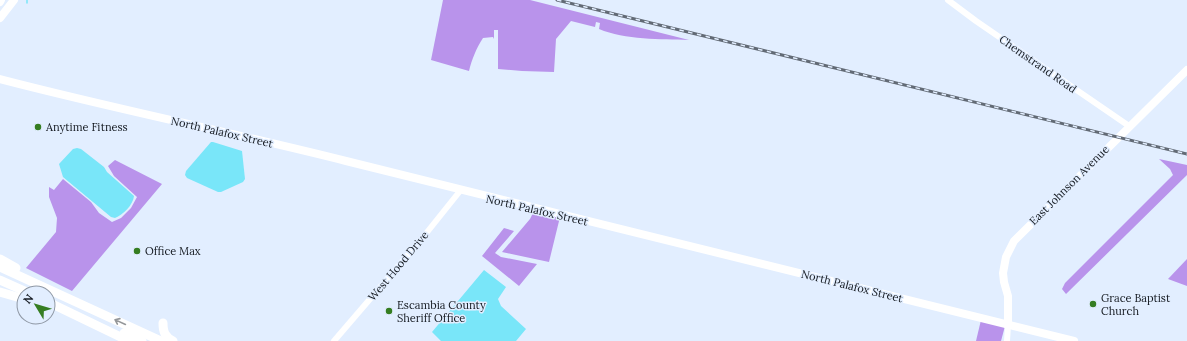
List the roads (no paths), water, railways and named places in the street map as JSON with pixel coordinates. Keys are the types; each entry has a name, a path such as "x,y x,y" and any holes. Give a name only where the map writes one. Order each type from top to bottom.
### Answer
{"highway":[{"path":"0,259 70,298"},
{"path":"0,267 70,298 156,340"},
{"path":"0,280 16,287"},
{"path":"0,292 16,297"},
{"path":"56,306 129,341"},
{"path":"56,313 91,328 129,341"},
{"path":"75,314 89,316 142,341"},
{"path":"163,323 164,333 167,338 173,341"}],"main road":[{"path":"0,11 6,0"},
{"path":"0,18 14,0"},
{"name":"East Johnson Avenue","path":"1008,325 1008,296 1003,273 1006,257 1014,241 1187,70"},
{"name":"North Palafox Street","path":"0,78 1074,341"}],"street":[{"name":"Chemstrand Road","path":"948,0 976,21 1129,126"},
{"name":"West Hood Drive","path":"334,341 424,236 460,191"},
{"path":"1007,341 1008,325"}],"water":[{"path":"211,142 242,151 245,179 243,182 218,192 187,178 185,175 186,171"},
{"path":"73,149 81,149 104,167 107,172 134,196 130,206 118,217 111,217 63,177 59,164"},
{"path":"484,270 506,287 498,299 501,306 526,329 516,341 441,341 432,332"}],"railway":[{"path":"557,0 1187,154"}],"place":[{"name":"Anytime Fitness","path":"38,127"},
{"name":"Office Max","path":"137,251"},
{"name":"Grace Baptist Church","path":"1093,304"},
{"name":"Escambia County Sheriff Office","path":"389,311"}]}
